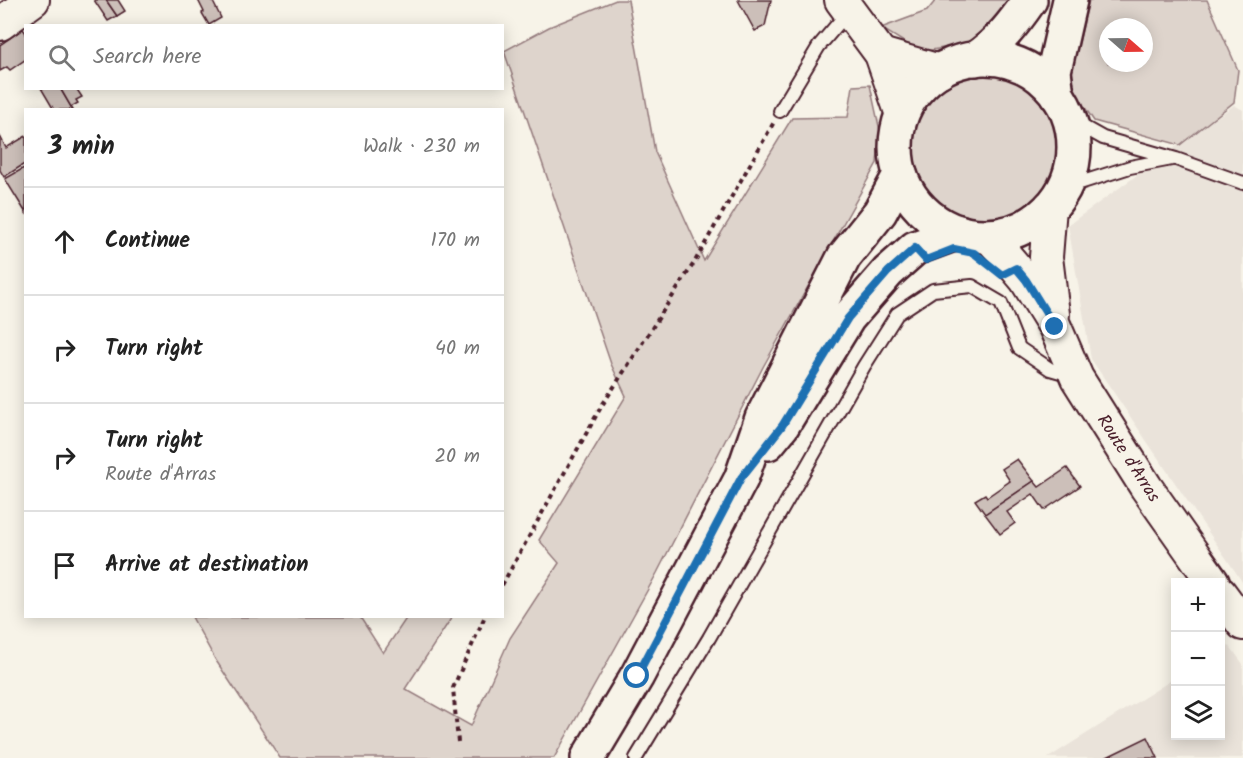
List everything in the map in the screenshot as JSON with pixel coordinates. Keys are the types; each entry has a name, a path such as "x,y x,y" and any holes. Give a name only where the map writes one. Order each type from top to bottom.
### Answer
{"main road":[{"path":"0,24 33,0"},
{"path":"975,59 989,50 1009,30 1030,0"},
{"path":"741,478 782,426 848,318 888,272 915,248 974,234 1018,230 1035,220 1057,198 1073,159 1073,139 1053,71 1064,17 1070,0"},
{"path":"588,758 637,676 741,478 762,418 844,257 880,212 896,145 894,123 881,54 844,6"},
{"path":"881,54 940,71"},
{"path":"894,123 917,90 940,71 957,63 975,59 996,59 1026,68 1042,80 1063,107"},
{"path":"892,166 922,211 939,224 974,234"},
{"name":"Route d'Arras","path":"1055,327 1046,257 1057,198"},
{"name":"Route d'Arras","path":"974,234 1026,280 1055,327 1077,378 1146,487 1210,578"},
{"path":"1225,598 1243,624"}],"lane":[{"path":"780,111 844,6"},
{"path":"1063,107 1102,138 1176,159 1243,183"},
{"path":"1057,198 1130,167 1176,159"},
{"path":"636,758 709,638 864,366 897,314 933,290 972,286 1001,303 1018,348 1050,369 1077,378"}],"path":[{"path":"504,581 602,407 694,263 780,111"},
{"path":"892,166 894,123"},
{"path":"458,742 453,688 484,618"}],"shaded area":[{"path":"616,0 628,0 655,152 704,261 792,118 848,117 853,86 870,85 880,131 877,163 763,367 657,573 554,758 280,758 215,659 193,618 361,618 383,653 406,618 451,618 405,689 471,726 510,638 559,563 539,540 626,396 611,364 504,51 549,27"},
{"path":"936,0 1016,0 972,43 920,52 881,28 927,11"},
{"path":"1089,0 1207,0 1238,70 1234,102 1180,145 1094,121 1069,84"},
{"path":"986,75 1014,80 1038,96 1054,120 1059,148 1054,176 1038,200 1014,216 986,221 958,216 934,200 918,176 913,148 918,120 934,96 958,80"},
{"path":"1234,105 1243,110 1243,583 1091,359 1068,225"},
{"path":"1229,645 1243,664 1243,758 1048,758 1171,681 1171,740 1225,740 1225,648"}],"building":[{"path":"94,0 106,0 117,16 108,21"},
{"path":"106,0 118,0 125,11 117,16"},
{"path":"198,0 212,0 221,18 208,24 202,13 204,12"},
{"path":"738,0 771,0 765,26 755,31"},
{"path":"23,29 24,60 10,70 7,67 0,71 0,45"},
{"path":"42,90 61,90 72,108 53,108"},
{"path":"61,90 77,90 82,97 76,100 78,103 71,107"},
{"path":"0,136 6,148 24,137 24,164 4,177 0,170"},
{"path":"24,168 24,210 5,179"},
{"path":"1017,459 1034,481 985,514 975,500 985,494 987,497 1010,481 1002,469"},
{"path":"1067,468 1080,486 1044,510 1033,494 1007,512 1015,523 1000,534 985,514 1034,481 1039,487"},
{"path":"1148,737 1158,758 1105,758"}],"route":[{"path":"637,676 741,478 782,426 848,318 888,272 915,248 926,260 954,249 974,253 1002,275 1016,268 1055,327"}]}
